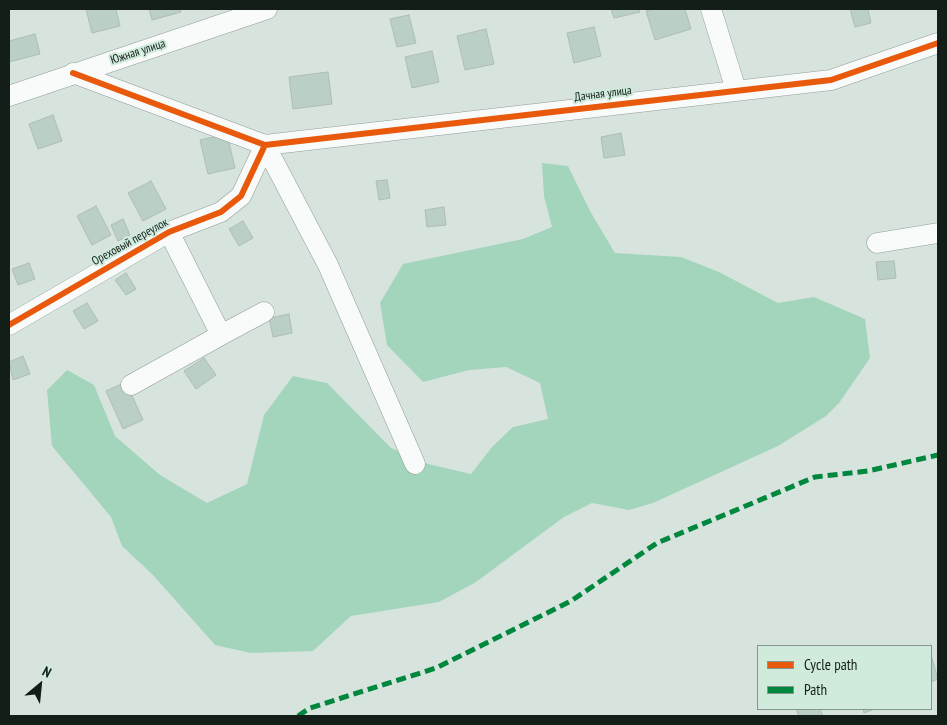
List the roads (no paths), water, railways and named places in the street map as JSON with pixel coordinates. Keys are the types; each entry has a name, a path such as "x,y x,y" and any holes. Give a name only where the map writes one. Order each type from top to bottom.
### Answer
{"street":[{"name":"Южная улица","path":"9,96 267,9"},
{"path":"711,9 736,90"},
{"name":"Дачная улица","path":"265,145 831,80 938,43"},
{"path":"73,73 265,145 328,265 415,464"},
{"name":"Ореховый переулок","path":"9,325 169,232 221,212 241,196 265,145"},
{"path":"169,232 221,335"},
{"path":"877,243 938,233"},
{"path":"131,385 264,312"}]}
